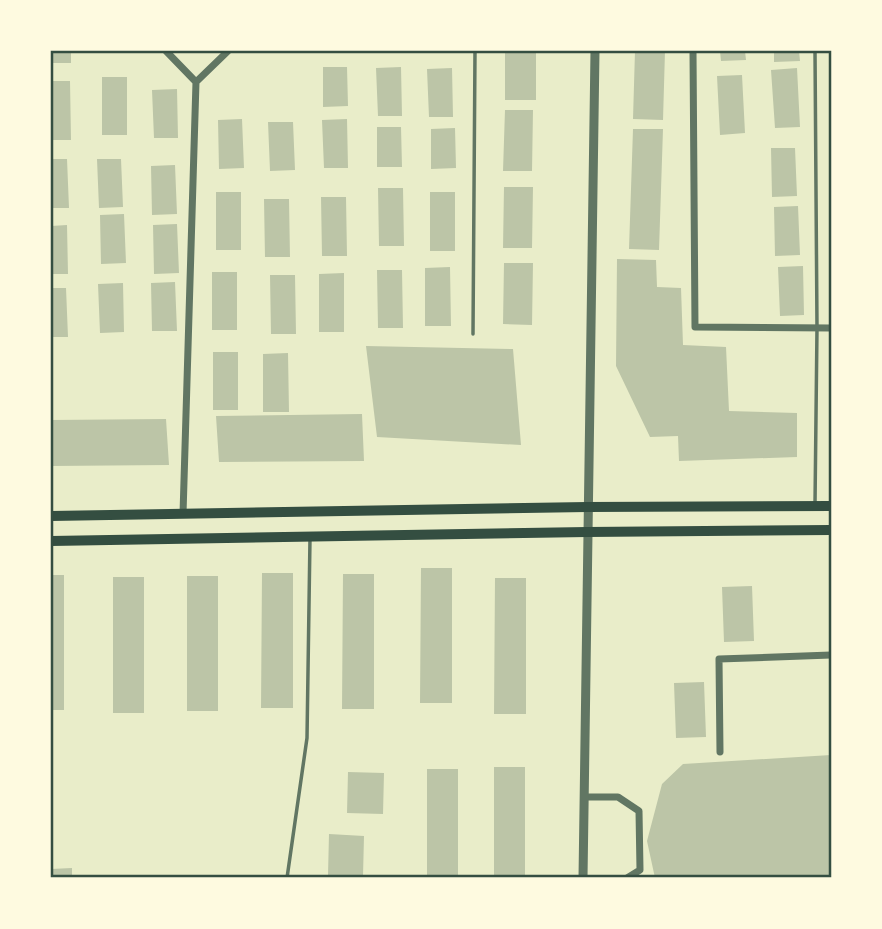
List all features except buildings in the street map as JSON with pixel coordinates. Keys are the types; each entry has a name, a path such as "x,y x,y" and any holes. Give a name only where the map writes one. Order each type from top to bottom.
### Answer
{"main road":[{"path":"51,516 587,507 831,506"},
{"path":"51,509 68,516"},
{"path":"51,541 831,530"}],"street":[{"path":"166,51 196,82"},
{"path":"183,514 196,82 228,51"},
{"path":"583,878 595,51"},
{"path":"693,51 695,327 831,328"},
{"path":"720,752 719,659 831,655"},
{"path":"583,797 618,797 639,811 640,870 626,878"}],"lane":[{"path":"473,334 475,51"},
{"path":"815,51 815,506"},
{"path":"287,878 307,738 310,536"}]}
